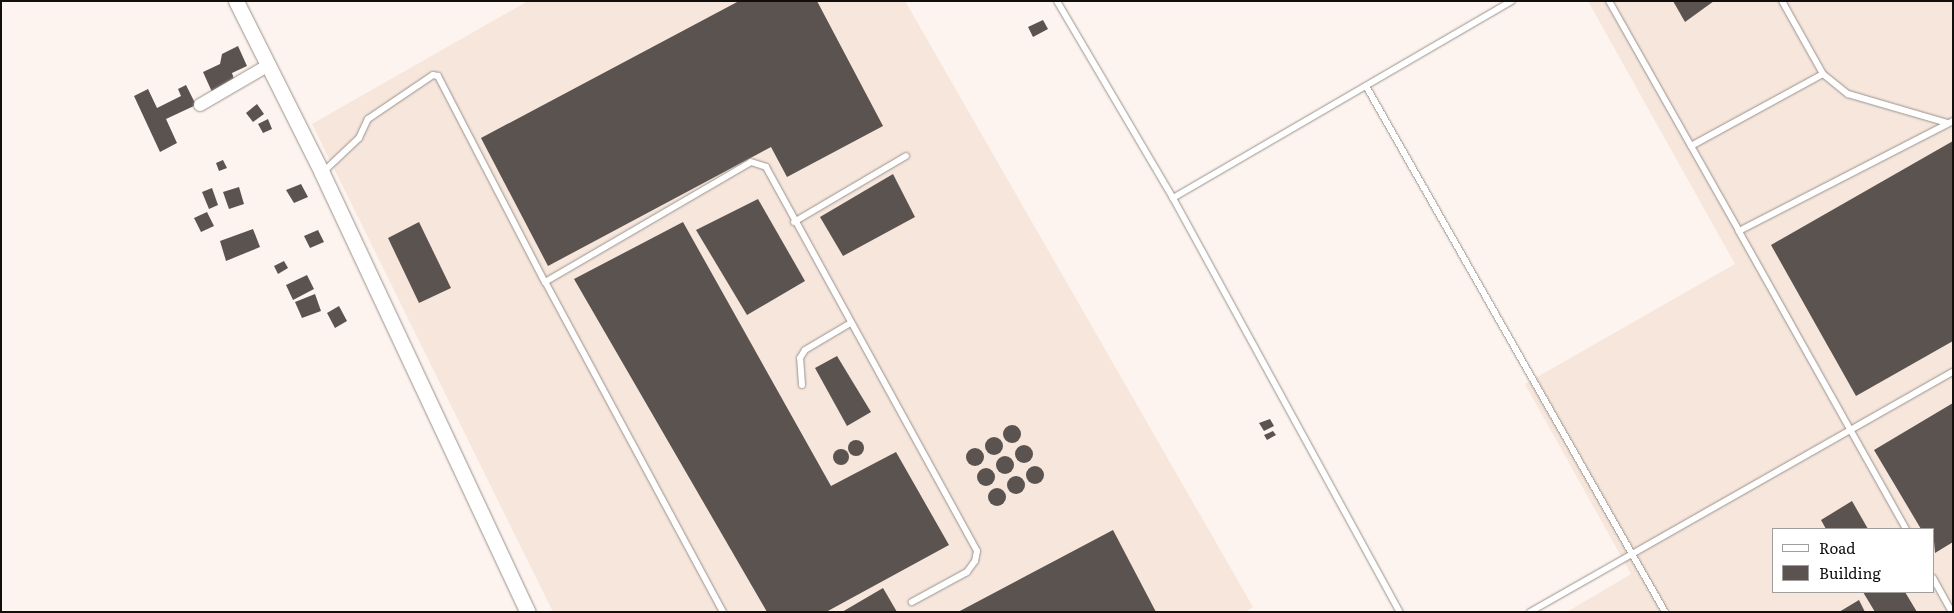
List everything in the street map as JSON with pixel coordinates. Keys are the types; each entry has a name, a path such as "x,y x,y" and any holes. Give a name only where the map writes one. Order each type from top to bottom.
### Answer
{"street":[{"path":"236,1 322,173 528,612"},
{"path":"200,105 267,66"}],"lane":[{"path":"1057,1 1173,198 1400,612"},
{"path":"1173,198 1512,1"},
{"path":"1609,1 1905,528"},
{"path":"1782,1 1823,74 1848,94 1950,122"},
{"path":"1691,146 1823,74"},
{"path":"322,173 359,138 368,119 433,75 438,76 545,282 723,612"},
{"path":"1366,86 1665,612"},
{"path":"1739,231 1950,122"},
{"path":"794,222 906,156"},
{"path":"545,282 751,162 766,168 849,324 977,551 976,561 967,572 912,602"},
{"path":"802,384 800,358 805,350 849,324"},
{"path":"1530,612 1633,556 1953,372"},
{"path":"1934,580 1952,612"}],"shaded area":[{"path":"528,1 905,1 1253,607 1245,612 553,612 312,124"},
{"path":"1588,1 1953,1 1953,612 1567,612 1631,574 1525,384 1735,264"}],"building":[{"path":"739,1 817,1 883,126 787,177 771,147 548,266 481,138"},
{"path":"1673,1 1714,1 1685,22"},
{"path":"1043,20 1048,29 1033,37 1028,27"},
{"path":"238,46 247,66 232,73 235,82 212,92 203,72 220,64 222,54"},
{"path":"186,85 196,105 166,119 177,143 160,152 134,96 148,89 157,108 181,96 178,89"},
{"path":"257,104 264,114 253,122 246,113"},
{"path":"268,119 272,129 263,133 258,124"},
{"path":"1953,141 1953,341 1856,396 1771,245"},
{"path":"223,160 227,168 219,171 216,163"},
{"path":"893,174 915,217 843,256 820,217"},
{"path":"301,184 308,197 294,203 286,190"},
{"path":"239,187 244,204 229,209 223,192"},
{"path":"212,188 218,205 209,209 202,192"},
{"path":"758,199 805,281 747,315 696,230"},
{"path":"207,212 214,226 201,232 194,218"},
{"path":"419,222 451,288 419,303 388,238"},
{"path":"683,222 831,486 896,452 949,545 826,612 767,612 574,279"},
{"path":"253,229 260,247 226,261 220,241"},
{"path":"318,230 324,242 310,248 304,236"},
{"path":"284,261 288,268 278,274 274,266"},
{"path":"307,275 314,289 293,300 286,285"},
{"path":"315,294 321,311 302,318 295,302"},
{"path":"339,306 347,321 335,328 327,313"},
{"path":"837,356 871,412 847,426 815,368"},
{"path":"1953,403 1953,542 1935,553 1934,528 1920,528 1874,450"},
{"path":"1270,419 1274,426 1264,431 1259,423"},
{"path":"1008,425 1016,425 1021,430 1019,441 1008,443 1003,438 1003,430"},
{"path":"1273,431 1276,435 1267,440 1264,435"},
{"path":"990,437 998,437 1003,442 1001,453 990,455 985,450 985,442"},
{"path":"856,440 864,448 856,456 848,448"},
{"path":"1020,445 1028,445 1033,450 1031,461 1020,463 1015,458 1015,450"},
{"path":"971,448 979,448 984,453 982,464 971,466 966,461 966,453"},
{"path":"841,449 849,457 841,465 833,457"},
{"path":"1001,456 1009,456 1014,461 1012,472 1001,474 996,469 996,461"},
{"path":"1031,466 1039,466 1044,471 1042,482 1031,484 1026,479 1026,471"},
{"path":"982,468 990,468 995,473 993,484 982,486 977,481 977,473"},
{"path":"1012,476 1020,476 1025,481 1023,492 1012,494 1007,489 1007,481"},
{"path":"993,488 1001,488 1006,493 1004,504 993,506 988,501 988,493"},
{"path":"1852,501 1867,528 1825,528 1821,520"},
{"path":"1113,530 1156,612 958,612"},
{"path":"883,588 897,612 842,612"},
{"path":"1864,593 1906,593 1917,612 1875,612"},
{"path":"1859,600 1865,612 1839,612"}]}
